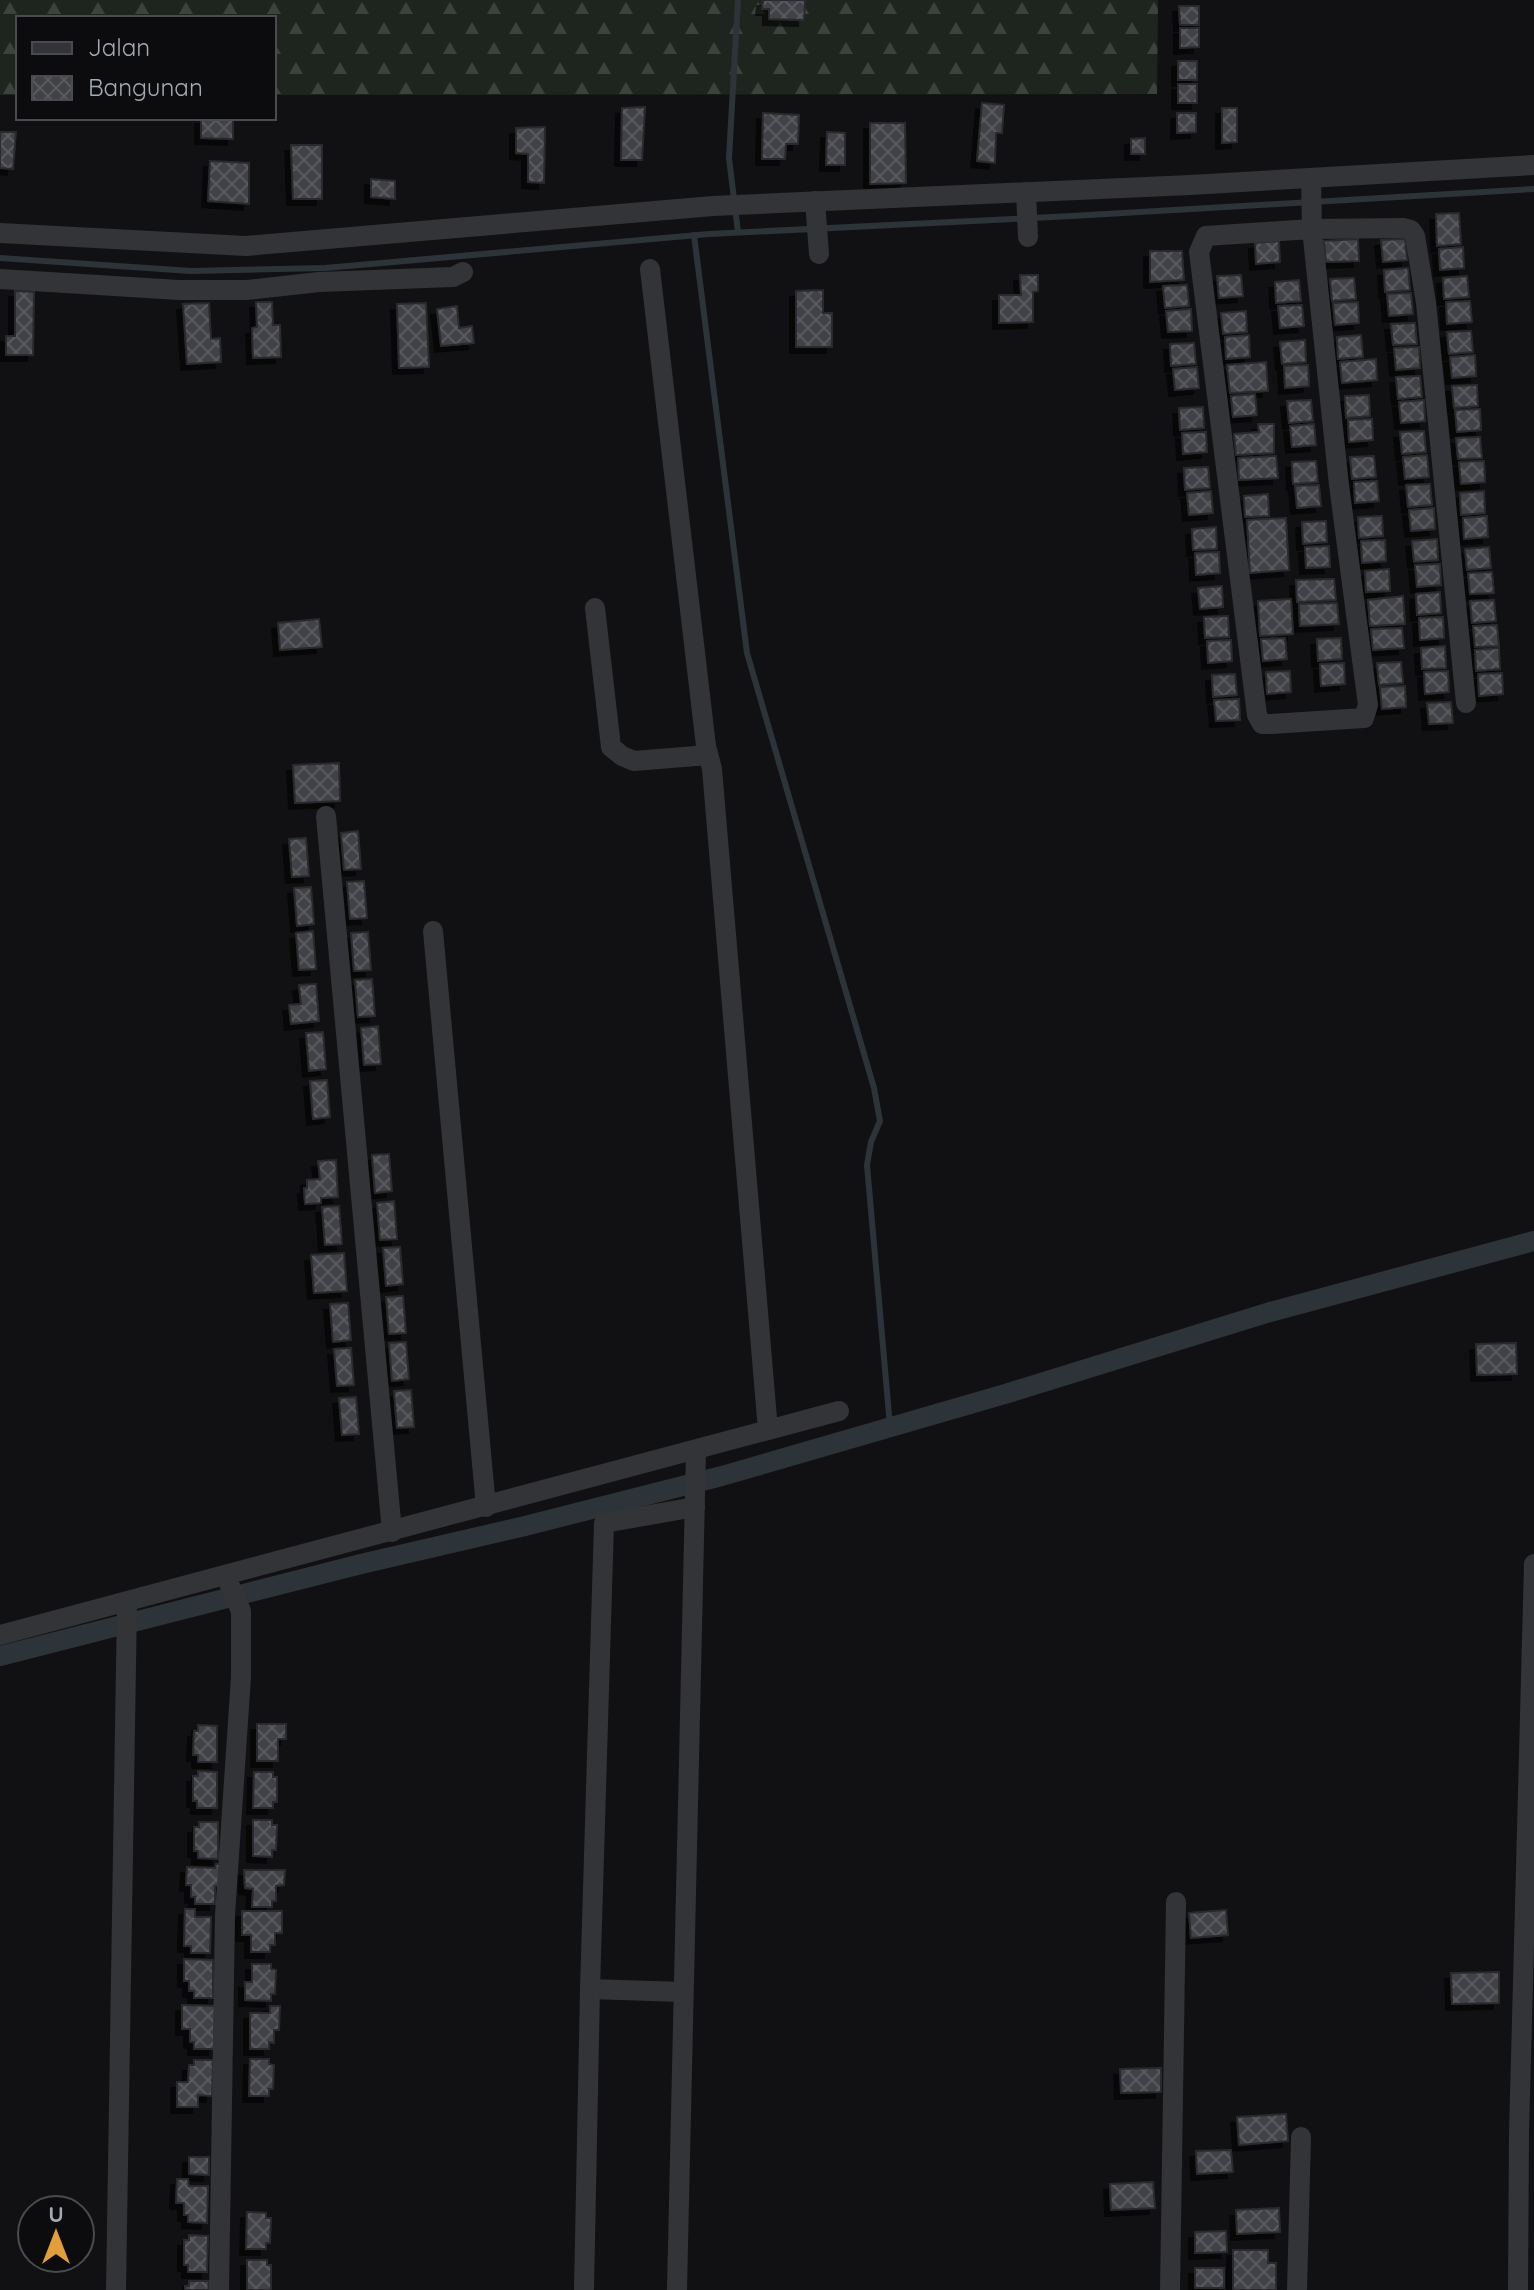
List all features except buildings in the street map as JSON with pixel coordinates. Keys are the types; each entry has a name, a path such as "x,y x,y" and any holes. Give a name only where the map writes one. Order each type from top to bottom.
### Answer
{"street":[{"path":"0,233 246,246 731,205 816,208 1026,198 1311,183 1534,165"},
{"path":"1311,183 1312,222 1339,485 1368,705 1364,718 1262,724 1257,715 1199,252 1206,236 1312,222 1404,228 1415,236 1426,303 1466,703"},
{"path":"1026,198 1027,234"},
{"path":"816,208 819,249"},
{"path":"650,269 712,769 768,1430"},
{"path":"0,279 179,290 247,290 319,282 453,277 463,272"},
{"path":"595,608 611,747 634,761 708,755"},
{"path":"326,816 392,1532"},
{"path":"433,931 486,1507"},
{"path":"0,1635 226,1578 486,1507 696,1456 768,1430 839,1411"},
{"path":"677,2290 696,1456"},
{"path":"584,2290 604,1523 695,1502"},
{"path":"1518,2290 1519,2133 1534,1564"},
{"path":"219,2290 225,1915 241,1677 241,1611 226,1578"},
{"path":"116,2290 127,1603"},
{"path":"1170,2290 1176,1902"},
{"path":"590,1989 683,1992"},
{"path":"1297,2290 1301,2137"}],"green space":[{"path":"0,0 1158,0 1157,94 276,95 276,16 16,16 16,95 0,95"}],"waterway":[{"path":"738,0 729,158 738,232"},
{"path":"0,258 191,271 325,268 709,234 1534,189"},
{"path":"694,235 747,653 874,1088 880,1121 871,1142 867,1165 890,1426"},
{"path":"0,1656 722,1476 1005,1394 1270,1312 1534,1241"}]}
